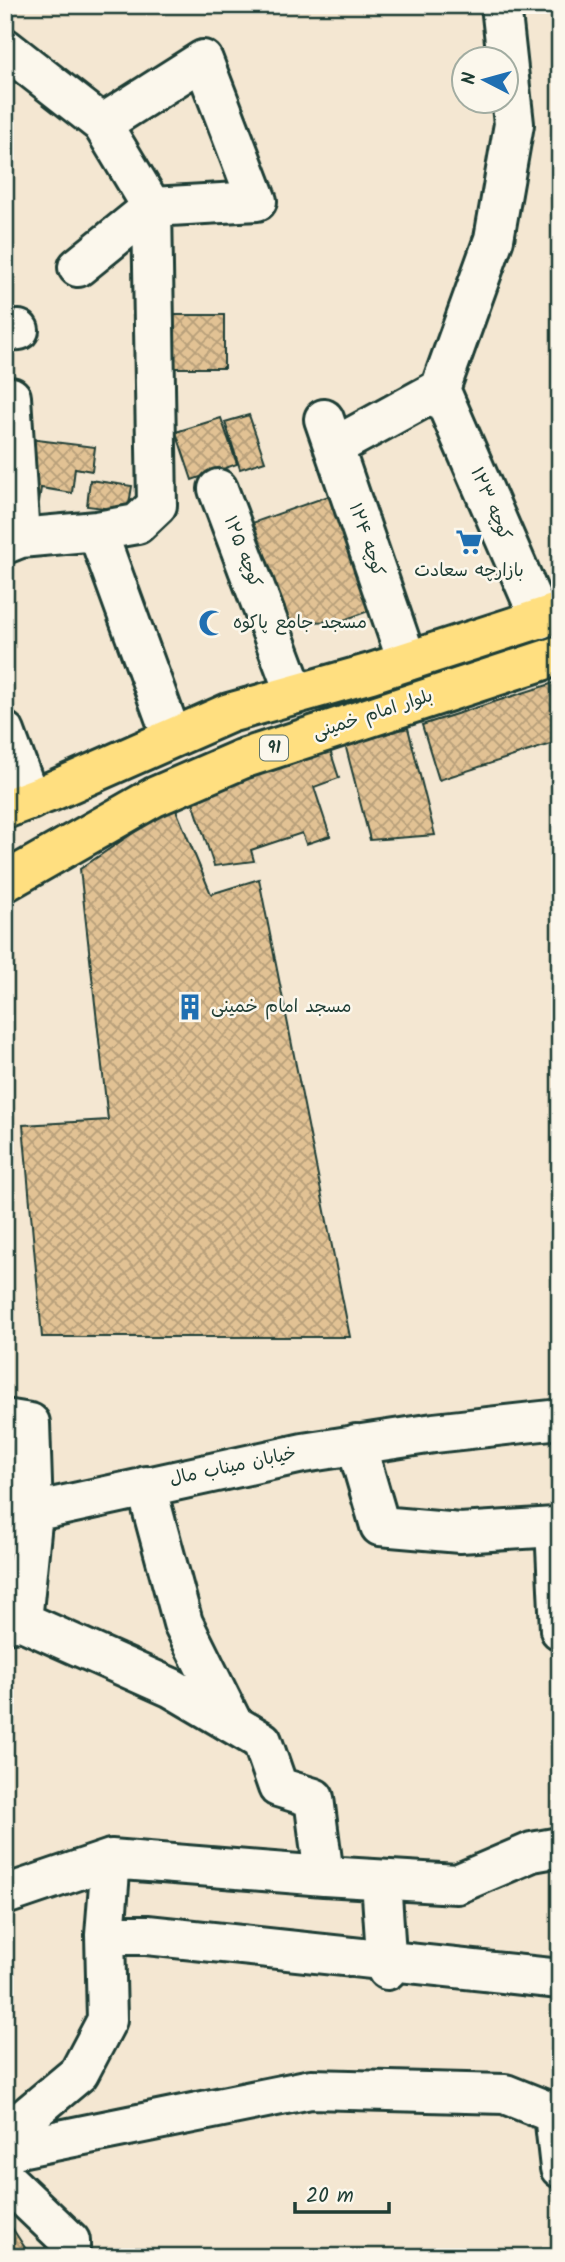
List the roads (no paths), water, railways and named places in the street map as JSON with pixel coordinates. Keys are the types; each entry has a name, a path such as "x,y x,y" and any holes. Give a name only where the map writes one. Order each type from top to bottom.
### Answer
{"main road":[{"path":"18,804 229,713 407,661 550,615"},
{"name":"بلوار امام خمینی","path":"5,882 153,797 242,759 560,655"}],"street":[{"path":"440,389 494,239 514,124 501,5"},
{"path":"5,48 102,124 152,207 157,505 137,524 12,541 10,397 5,397"},
{"path":"78,268 152,207 257,201 203,60 102,124"},
{"name":"کوچه ۱۲۴","path":"407,661 329,433 440,389"},
{"name":"کوچه ۱۲۳","path":"440,389 550,615"},
{"name":"کوچه ۱۲۵","path":"218,489 295,694"},
{"path":"97,531 172,737"},
{"path":"5,732 18,804"},
{"path":"5,1419 30,1423 33,1511 14,1622 172,1688 262,1741 278,1787 314,1798 324,1876"},
{"name":"خیابان میناب مال","path":"33,1511 356,1444 560,1419"},
{"path":"356,1444 380,1526 460,1533 555,1527 560,1630"},
{"path":"146,1486 183,1623 233,1724"},
{"path":"5,1895 111,1859 457,1884 532,1852 560,1847"},
{"path":"5,2135 79,2073 107,2020 105,1936 111,1859"},
{"path":"381,1880 387,1965"},
{"path":"105,1936 147,1935 387,1965 560,1979"},
{"path":"5,2151 311,2089 505,2094 557,2115 560,2168"},
{"path":"5,2179 70,2241 71,2257"}],"place":[{"name":"بازارچه سعادت","path":"469,542"},
{"name":"مسجد جامع پاکوه","path":"212,623"},
{"name":"مسجد امام خمینی","path":"190,1007"}]}
